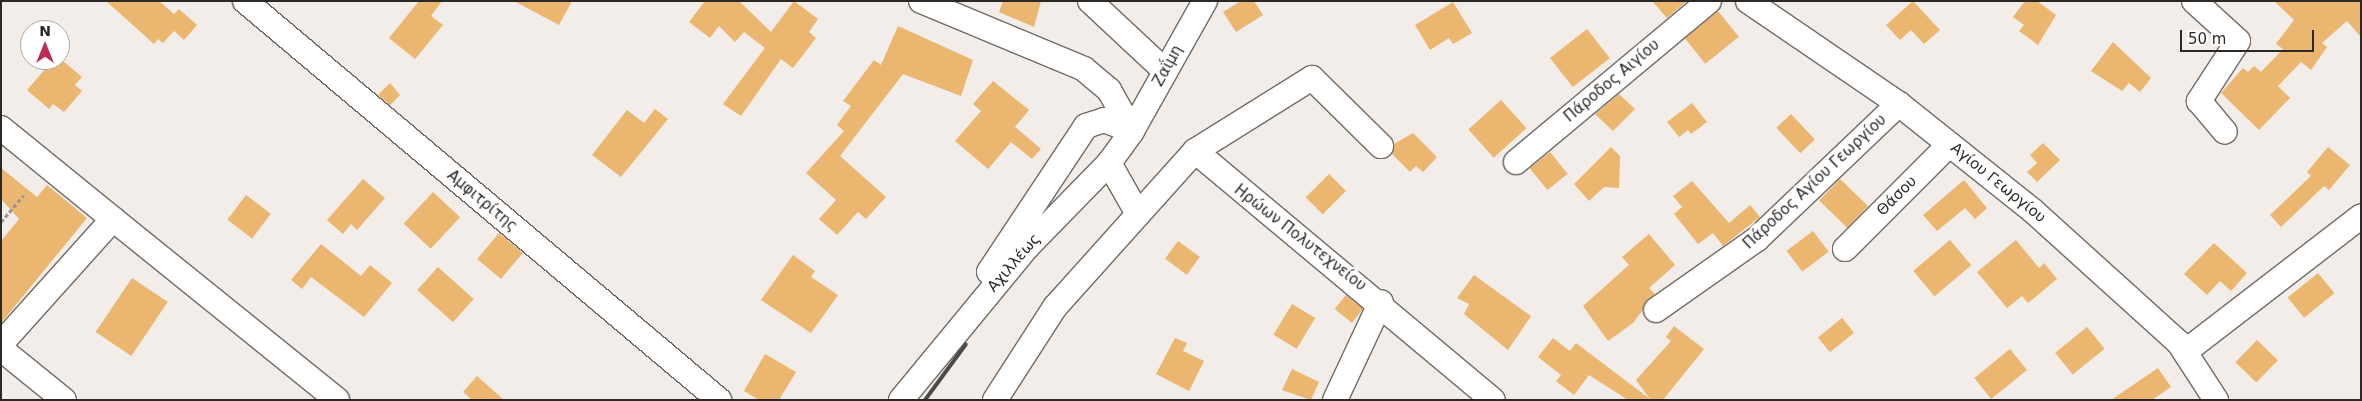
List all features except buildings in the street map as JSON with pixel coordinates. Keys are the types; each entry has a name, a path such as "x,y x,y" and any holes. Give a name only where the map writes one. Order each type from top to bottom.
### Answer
{"street":[{"name":"Αμφιτρίτης","path":"245,1 719,400"},
{"path":"921,1 1084,69 1108,90 1132,131"},
{"path":"1090,1 1165,71"},
{"name":"Ζαΐμη","path":"1132,131 1205,1"},
{"name":"Πάροδος Αιγίου","path":"1516,162 1709,1"},
{"name":"Αγίου Γεωργίου","path":"1748,1 1899,104 2070,243 2186,351 2216,400"},
{"path":"2194,1 2238,41 2199,100 2226,132"},
{"path":"995,400 1055,307 1195,151 1312,78 1381,146"},
{"name":"Πάροδος Αγίου Γεωργίου","path":"1656,310 1757,239 1899,104"},
{"path":"958,329 961,310 1082,130 1100,119 1132,131"},
{"path":"1,128 337,400"},
{"name":"Αχιλλέως","path":"901,400 958,329 1109,162 1132,131"},
{"name":"Θάσου","path":"1845,249 1950,144"},
{"name":"Ηρώων Πολυτεχνείου","path":"1195,151 1281,227 1381,302 1493,400"},
{"path":"1109,162 1138,214"},
{"path":"2186,351 2361,216"},
{"path":"1,344 113,220"},
{"path":"1335,400 1381,302"},
{"path":"1,349 64,400"}],"path":[{"path":"1,222 24,195"}],"railway":[{"path":"925,400 966,344"}]}
